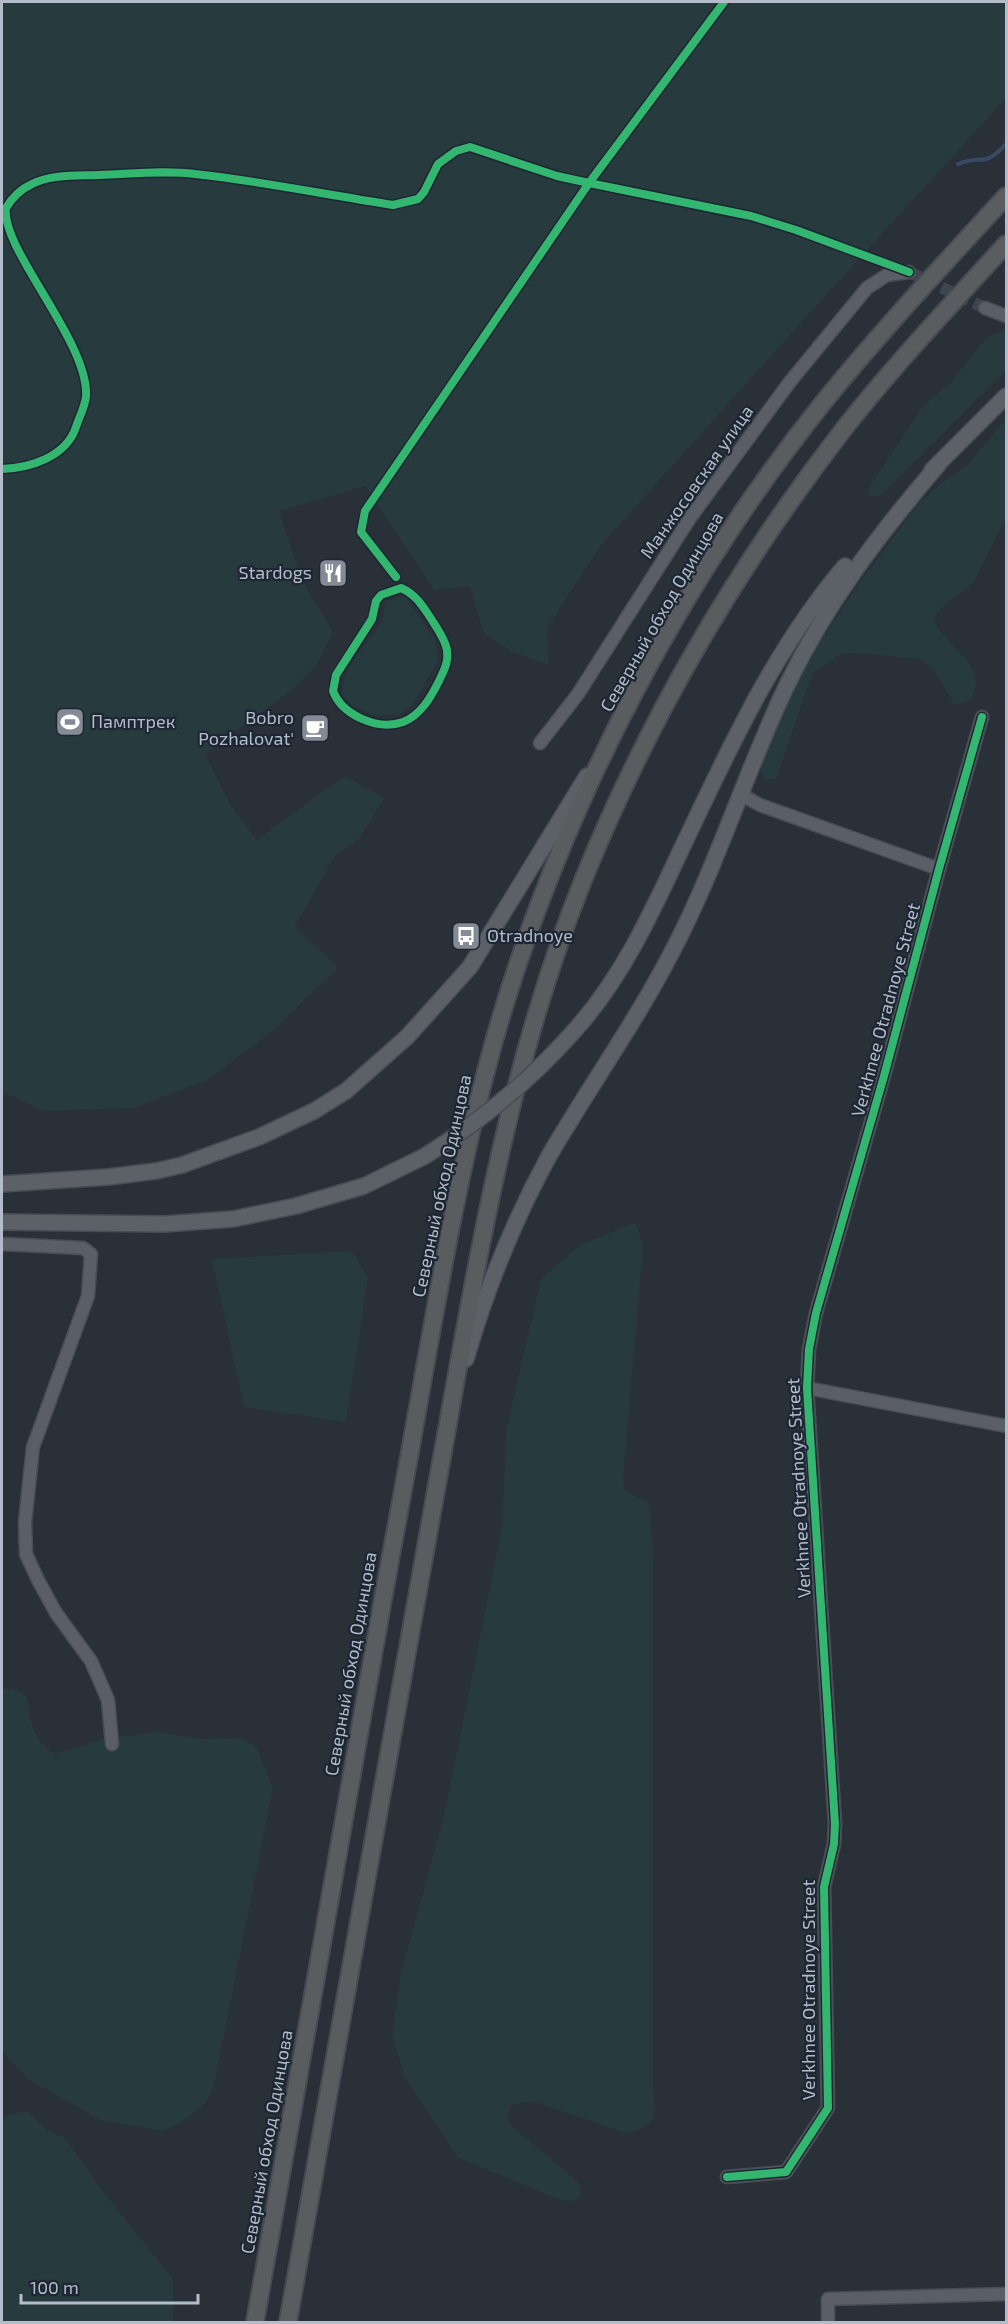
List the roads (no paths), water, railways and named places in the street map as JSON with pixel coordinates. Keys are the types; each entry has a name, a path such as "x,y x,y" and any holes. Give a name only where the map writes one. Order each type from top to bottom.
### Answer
{"highway":[{"name":"Северный обход Одинцова","path":"255,2322 442,1274 475,1117 502,1014 535,916 572,822 617,727 656,652 725,539 786,451 852,368 1006,196"},
{"path":"288,2322 378,1807 495,1176 519,1074 565,927 622,790 666,703 752,557 877,389 1006,244"}],"main road":[{"path":"2,1222 165,1224 233,1219 296,1206 364,1186 425,1156 512,1093 530,1078 575,1030 600,997 641,932 748,714 794,635 847,564 938,465 1006,396"},
{"path":"442,1457 451,1412 477,1322 514,1227 549,1156 634,1020 673,950 701,890 781,698 827,610 871,546 938,465"},
{"path":"2,1184 87,1179 156,1171 199,1160 260,1137 314,1111 346,1090 376,1066 429,1014 470,967 617,727"}],"street":[{"name":"Манжосовская улица","path":"540,743 578,694 690,518 789,383 867,288 887,275 909,272"},
{"path":"985,308 1006,316"},
{"name":"Verkhnee Otradnoye Street","path":"727,2177 786,2172 828,2108 824,1887 834,1844 834,1824 807,1388 808,1349 816,1313 884,1076 982,717"},
{"path":"740,794 760,805 939,869"},
{"path":"2,1244 83,1248 91,1254 88,1296 33,1447 24,1522 26,1554 38,1580 56,1613 91,1661 108,1700 112,1744"},
{"path":"807,1388 1006,1426"},
{"path":"828,2322 828,2299 1006,2294"}],"waterway":[{"path":"958,164 987,159 1006,144"}],"tunnel":[{"path":"909,272 985,308"}],"place":[{"name":"Stardogs","path":"333,573"},
{"name":"Памптрек","path":"70,722"},
{"name":"Bobro Pozhalovat'","path":"315,728"},
{"name":"Otradnoye","path":"466,936"}]}
